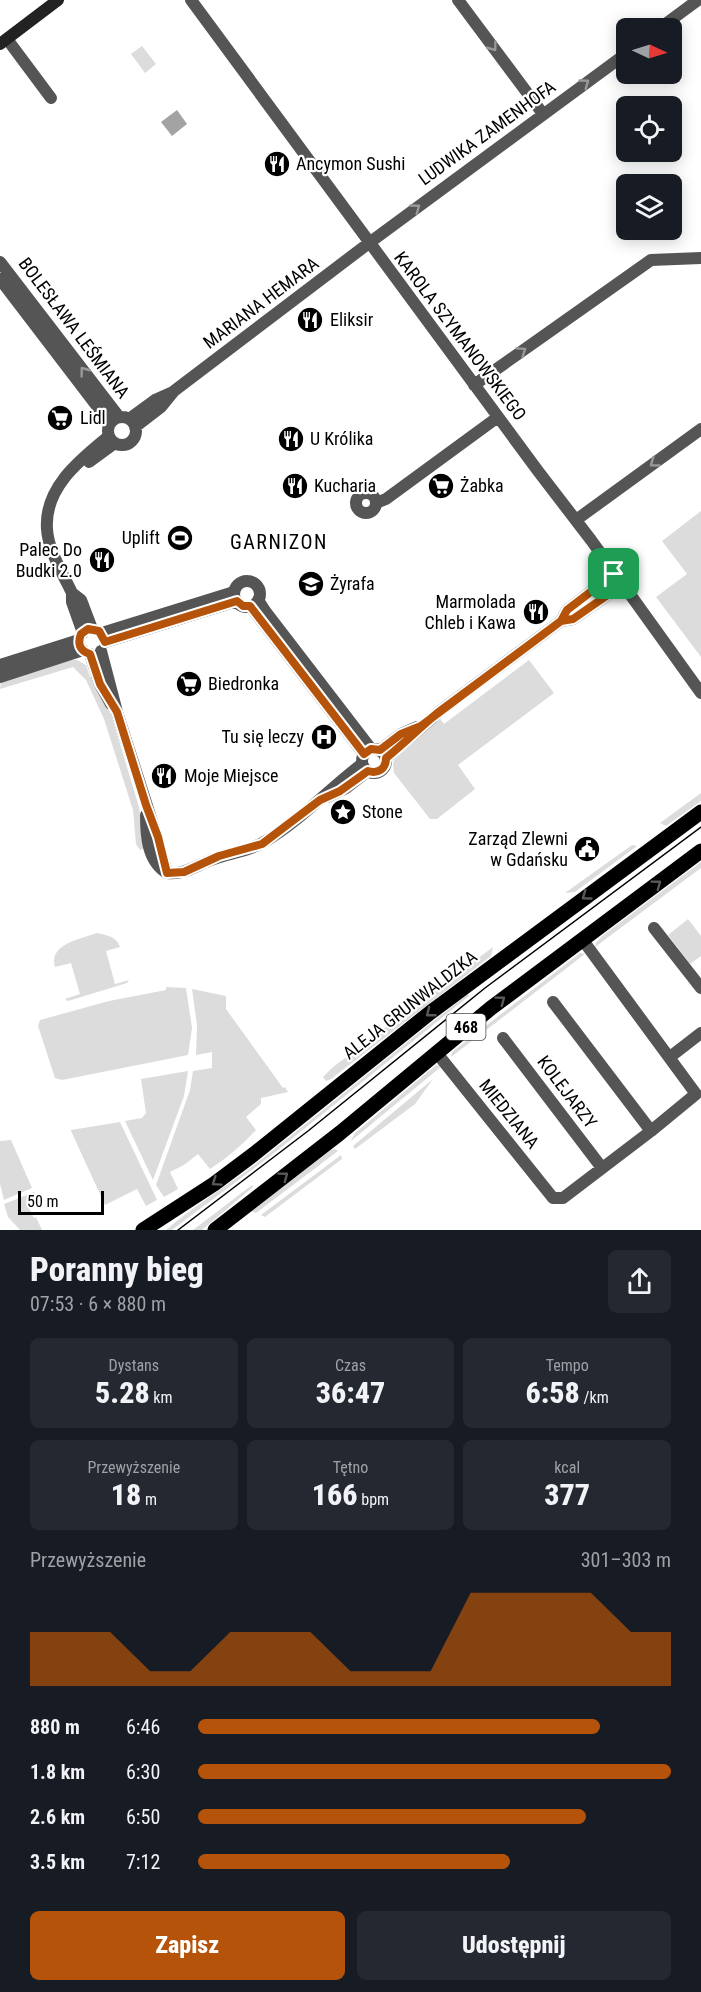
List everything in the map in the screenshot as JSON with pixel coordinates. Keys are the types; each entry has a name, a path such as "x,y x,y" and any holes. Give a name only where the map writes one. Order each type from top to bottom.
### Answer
{"main road":[{"name":"ALEJA GRUNWALDZKA","path":"143,1230 214,1184 431,1012 701,812"},
{"name":"468","path":"215,1230 339,1133 491,1008 701,851"}],"street":[{"path":"51,98 3,41 58,0"},
{"name":"KAROLA SZYMANOWSKIEGO","path":"191,0 576,520 701,693"},
{"path":"458,0 543,114"},
{"path":"674,18 698,0"},
{"name":"LUDWIKA ZAMENHOFA","path":"369,243 616,60"},
{"name":"MARIANA HEMARA","path":"369,243 174,392 155,400 120,428 86,464 68,475 55,489 49,506 47,528 52,548 72,594 81,600 92,641 158,837 167,873 184,872 219,856 262,844 372,758"},
{"path":"474,385 651,260 701,258"},
{"name":"BOLESŁAWA LEŚMIANA","path":"0,262 120,428"},
{"name":"BOLESŁAWA LEŚMIANA","path":"0,279 120,428"},
{"path":"376,502 386,499 498,417"},
{"path":"576,520 701,429"},
{"path":"254,603 372,758 401,734 421,726 561,621 567,610 614,574"},
{"path":"235,597 240,582 252,582 259,590 254,603"},
{"path":"561,621 573,619 622,585"},
{"path":"0,666 92,641 235,597"},
{"path":"235,597 243,606 254,603"},
{"path":"0,676 92,641"},
{"path":"654,928 701,988"},
{"path":"582,939 696,1094 602,1168"},
{"path":"553,1002 651,1131"},
{"path":"670,1057 701,1033"},
{"name":"KOLEJARZY","path":"503,1038 602,1168"},
{"name":"MIEDZIANA","path":"436,1052 553,1198 563,1198 602,1168"}],"shaded area":[{"path":"142,46 156,64 145,73 131,54"},
{"path":"177,110 187,124 172,136 161,122"},
{"path":"701,511 701,657 656,597 687,574 662,541"},
{"path":"77,660 86,665 90,677 93,676 111,714 139,807 144,848 140,850 136,844 133,810 104,719 86,680 73,667 0,689 1,681"},
{"path":"529,660 554,693 458,765 475,789 437,819 430,819 394,773 395,757 439,717 444,724"},
{"path":"701,793 701,801 666,826 660,823"},
{"path":"632,845 637,846 575,892 565,893"},
{"path":"701,862 701,868 595,947 602,936"},
{"path":"688,919 701,936 701,956 690,964 668,935"},
{"path":"97,933 114,939 119,944 120,947 106,951 115,984 129,980 127,983 68,1001 65,999 80,994 71,963 55,967 56,953 75,940"},
{"path":"493,947 491,956 326,1081 323,1077 333,1067"},
{"path":"580,953 585,954 451,1057 452,1052"},
{"path":"166,987 186,988 192,1028 188,1055 62,1080 55,1078 38,1026 40,1020 109,1001 166,990"},
{"path":"192,989 226,996 226,1009 288,1092 261,1098 261,1104 246,1117 256,1130 216,1165 210,1169 198,1154 170,1172 178,1189 164,1197 156,1185 190,1090 193,1071 212,1068 212,1052 196,1055 197,1025"},
{"path":"468,994 469,996 273,1154 172,1230 166,1230 258,1162"},
{"path":"436,1065 442,1066 351,1141 355,1133"},
{"path":"188,1071 184,1096 153,1180 125,1121 142,1118 146,1113 141,1079"},
{"path":"433,1079 415,1104 355,1149 353,1146"},
{"path":"120,1122 157,1200 146,1206 137,1189 105,1205 71,1131"},
{"path":"11,1140 32,1188 4,1200 0,1184 0,1141"},
{"path":"331,1150 338,1151 256,1213 251,1211"},
{"path":"341,1155 342,1159 265,1217 261,1215"},
{"path":"252,1185 253,1187 202,1230 193,1230"},
{"path":"34,1192 38,1201 28,1206 42,1230 20,1230 8,1217 4,1204"}],"tram line":[{"path":"178,1230 308,1131 485,988 701,827"}],"place":[{"name":"Ancymon Sushi","path":"277,164"},
{"name":"Eliksir","path":"310,320"},
{"name":"Lidl","path":"60,418"},
{"name":"U Królika","path":"291,439"},
{"name":"Kucharia","path":"295,486"},
{"name":"Żabka","path":"441,486"},
{"name":"Uplift","path":"180,538"},
{"name":"Palec Do Budki 2.0","path":"102,560"},
{"name":"Żyrafa","path":"311,584"},
{"name":"Marmolada Chleb i Kawa","path":"536,612"},
{"name":"Biedronka","path":"189,684"},
{"name":"Tu się leczy","path":"324,737"},
{"name":"Moje Miejsce","path":"164,776"},
{"name":"Stone","path":"343,812"},
{"name":"Zarząd Zlewni w Gdańsku","path":"587,849"}],"district":[{"name":"GARNIZON","path":"279,542"}],"route":[{"path":"614,574 567,610 561,621 421,726 401,734 380,750 371,749 364,754 250,606 243,606 237,601 105,642 102,633 88,629 81,634 79,644 90,654 100,684 117,712 158,837 167,873 184,872 219,856 262,844 320,800 340,791 368,771 375,773 381,770 386,763 386,758 409,740 421,726 440,711 561,621 573,619 622,585 614,574"}]}
